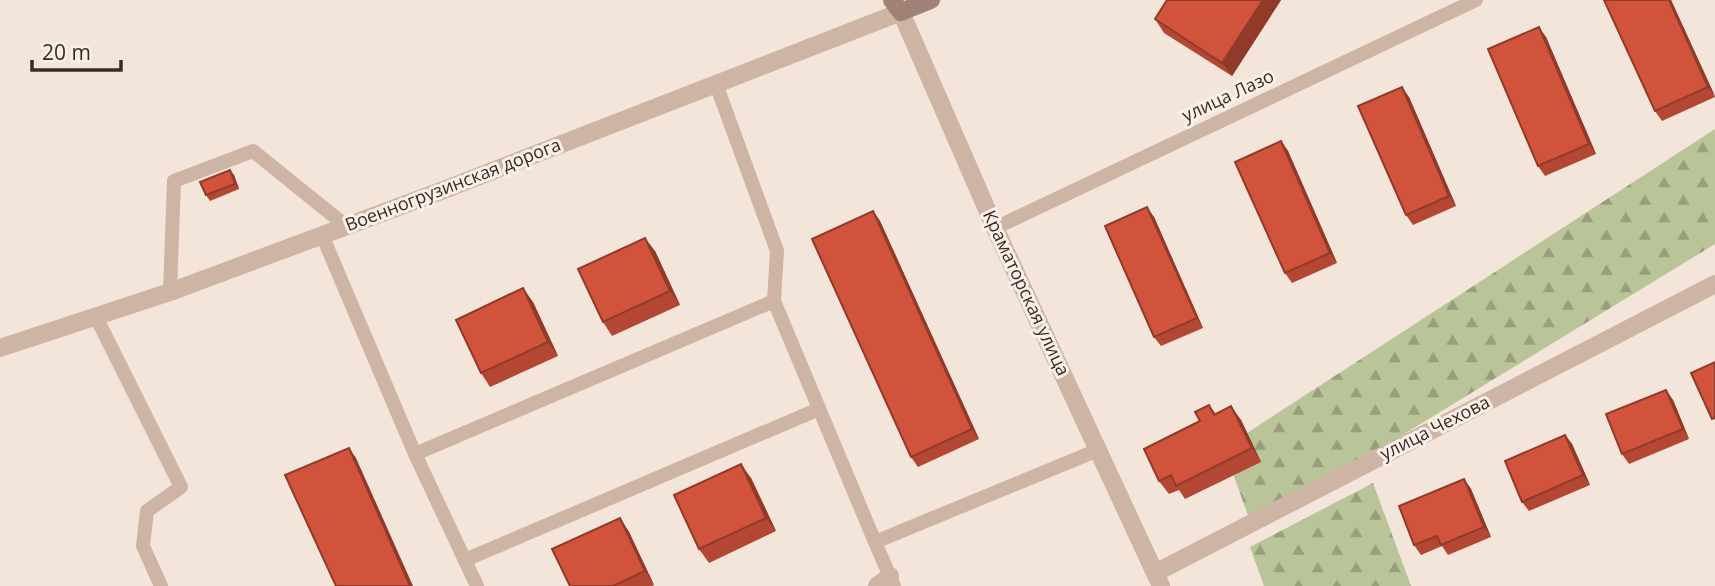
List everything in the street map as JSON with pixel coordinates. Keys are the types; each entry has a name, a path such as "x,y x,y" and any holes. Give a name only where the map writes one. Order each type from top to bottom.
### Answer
{"street":[{"path":"897,6 931,0"},
{"name":"Военногрузинская дорога","path":"0,348 170,292 346,226 716,84 897,6"},
{"name":"Краматорская улица","path":"897,6 995,228 1158,579"},
{"name":"улица Чехова","path":"1158,579 1715,284"}],"lane":[{"name":"улица Лазо","path":"995,228 1476,0"},
{"path":"716,84 777,251 774,301 875,542 887,583"},
{"path":"170,292 174,181 254,151 346,226"},
{"path":"322,234 415,454 477,586"},
{"path":"415,454 774,301"},
{"path":"96,317 181,487 147,511 142,546 161,586"},
{"path":"466,560 819,410"},
{"path":"875,542 1098,450"}],"green space":[{"path":"1715,129 1715,244 1252,527 1224,448"},
{"path":"1373,483 1411,586 1264,586 1250,547"}],"building":[{"path":"1167,0 1263,0 1222,63 1155,19"},
{"path":"1604,0 1669,0 1708,87 1655,111"},
{"path":"1539,27 1589,144 1538,166 1488,49"},
{"path":"1402,87 1449,196 1406,215 1358,106"},
{"path":"1281,141 1330,253 1285,273 1235,162"},
{"path":"230,170 235,184 206,195 200,182"},
{"path":"1147,207 1197,318 1154,337 1105,226"},
{"path":"873,211 972,429 911,457 812,239"},
{"path":"645,238 670,291 603,322 578,269"},
{"path":"523,288 548,342 481,373 456,320"},
{"path":"1715,362 1715,418 1712,419 1691,373"},
{"path":"1666,390 1683,429 1622,454 1606,414"},
{"path":"1209,405 1214,415 1231,406 1252,448 1176,486 1171,475 1159,481 1144,449 1200,421 1195,412"},
{"path":"1565,435 1583,475 1522,502 1505,461"},
{"path":"349,448 410,586 336,586 285,475"},
{"path":"741,464 766,518 699,549 674,495"},
{"path":"1464,479 1484,527 1441,545 1437,536 1414,545 1399,506"},
{"path":"620,518 645,571 613,586 570,586 552,549"}]}
